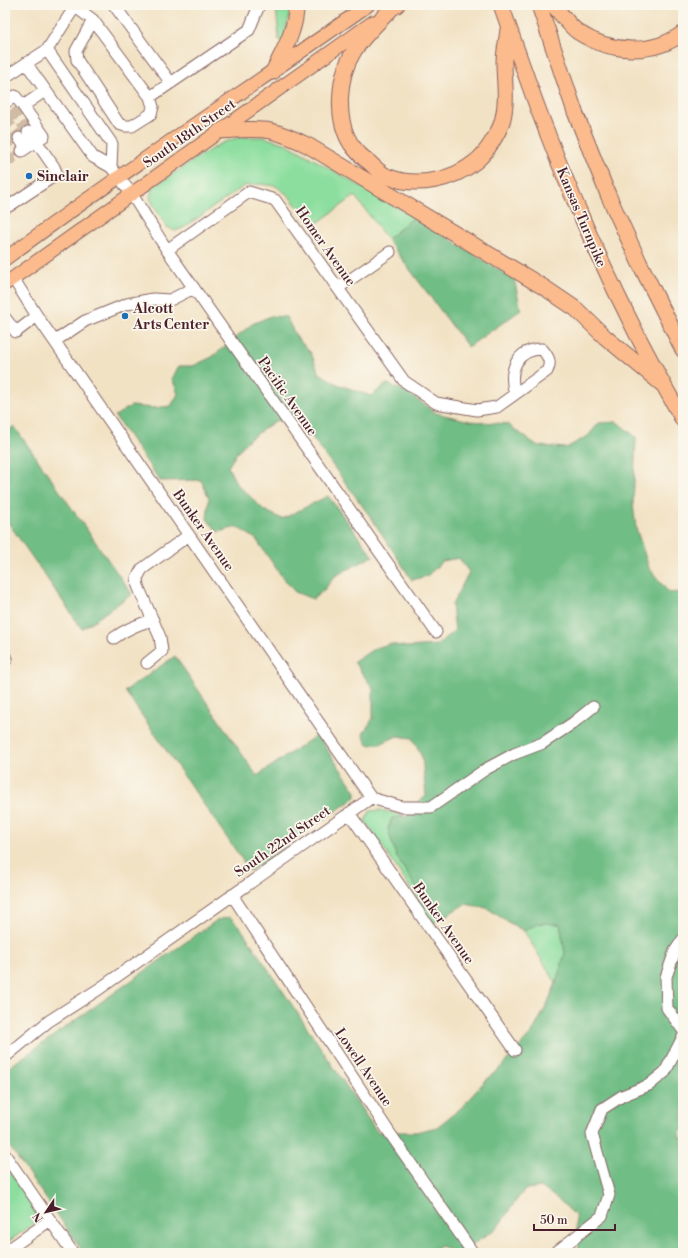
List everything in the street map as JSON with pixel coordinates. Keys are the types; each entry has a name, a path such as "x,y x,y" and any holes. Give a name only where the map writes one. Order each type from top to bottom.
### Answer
{"highway":[{"path":"273,72 290,36 296,14 296,5"},
{"name":"Kansas Turnpike","path":"502,5 543,122 594,247 662,384 683,420"},
{"path":"539,5 575,112 609,197 640,264 683,350"},
{"path":"552,5 577,32 602,45 627,50 651,48 674,40 683,33"},
{"path":"395,7 367,34 354,51 348,64 341,87 340,108 344,128 351,144 361,156 388,177 407,181 425,182 459,173 477,162 491,144 502,123 506,104 504,60 509,26"},
{"path":"220,131 270,131 286,135 309,146 545,288 576,309 605,337 662,384"}],"main road":[{"name":"South 18th Street","path":"5,258 115,172 273,72 368,5"},
{"name":"South 18th Street","path":"9,281 395,7"}],"street":[{"path":"114,5 171,83"},
{"path":"150,97 249,30 258,5"},
{"path":"5,77 47,50 74,6 93,20 150,97 154,107 151,114 132,126 119,124 77,60 76,51 93,20"},
{"path":"47,50 112,144 115,172"},
{"path":"26,63 93,157 115,172"},
{"path":"30,145 44,136 12,105 45,91"},
{"path":"5,206 9,206 54,176 56,172 54,167 30,145 24,135"},
{"name":"Pacific Avenue","path":"115,172 131,193 167,250 436,632"},
{"name":"Homer Avenue","path":"167,250 249,192 275,200 404,381 436,403 477,410 497,407 515,394"},
{"path":"338,288 390,252"},
{"name":"Bunker Avenue","path":"9,281 55,341 372,798"},
{"path":"55,341 86,321 127,304 153,299 170,300 194,288"},
{"path":"6,323 16,332 37,316"},
{"path":"542,349 549,358 550,365 547,371 515,394 512,383 512,373 516,363 529,351 542,349"},
{"path":"147,663 162,651 160,637 140,591 137,578 142,569 189,535"},
{"path":"114,638 122,632 137,625 153,620"},
{"path":"372,798 402,807 431,807 486,769 514,754 543,743 594,707"},
{"name":"South 22nd Street","path":"5,1057 49,1021 100,989 372,798"},
{"name":"Bunker Avenue","path":"349,813 515,1050"},
{"name":"Lowell Avenue","path":"232,895 389,1132 473,1253"},
{"path":"683,939 675,951 666,977 667,1008 683,1030"},
{"path":"556,1253 602,1216 609,1195 592,1134 602,1109 622,1096 649,1085 664,1072 683,1037"},
{"path":"5,1155 73,1253"},
{"path":"5,1252 49,1220"}],"green space":[{"path":"276,5 290,5 290,13 283,41 279,40"},
{"path":"240,137 263,137 287,144 414,217 387,239 355,196 313,226 289,196 276,186 259,184 244,186 183,228 175,231 167,227 150,198 152,188 203,154 222,143"},
{"path":"414,217 514,279 521,310 468,347 387,239"},
{"path":"271,316 286,317 297,338 311,353 319,373 337,384 371,396 387,384 405,391 436,413 470,421 507,424 538,446 566,448 588,436 599,423 617,422 636,437 633,504 636,528 649,568 669,593 683,592 683,1129 679,1135 683,1139 683,1253 575,1253 579,1250 575,1215 560,1201 541,1187 526,1189 497,1228 460,1253 455,1253 441,1246 427,1253 84,1253 5,1140 5,1070 217,920 230,917 240,927 377,1132 416,1132 437,1127 461,1108 532,1033 546,1007 556,983 565,953 560,924 539,923 524,931 487,908 465,904 440,919 430,909 396,856 388,829 392,818 408,816 426,795 422,757 412,738 397,736 380,744 368,745 363,734 373,718 373,688 354,662 375,648 390,644 407,647 437,645 455,630 452,605 469,572 459,558 443,561 427,576 412,580 372,519 298,418 275,421 247,441 236,454 228,467 236,483 264,510 282,519 328,496 373,556 335,576 324,590 313,599 295,592 280,574 256,539 237,527 218,532 207,519 209,498 201,480 160,481 115,416 131,406 154,408 171,406 178,394 172,378 179,366 193,366 212,357 252,324"},
{"path":"14,426 132,594 82,629 5,518 5,433"},
{"path":"175,656 257,776 317,735 356,792 356,797 250,871 125,691"},
{"path":"381,810 408,817 392,818 388,829 396,856 430,909 440,919 434,923 365,821 370,811"},
{"path":"539,923 560,924 565,953 556,983 524,931"},
{"path":"5,1165 38,1211 39,1217 36,1222 5,1244"}],"tunnel":[{"path":"12,109 28,132"},
{"path":"5,118 19,138"},
{"path":"5,138 17,155"},
{"path":"5,163 22,151"}],"place":[{"name":"Sinclair","path":"29,176"},
{"name":"Alcott Arts Center","path":"125,316"}]}
